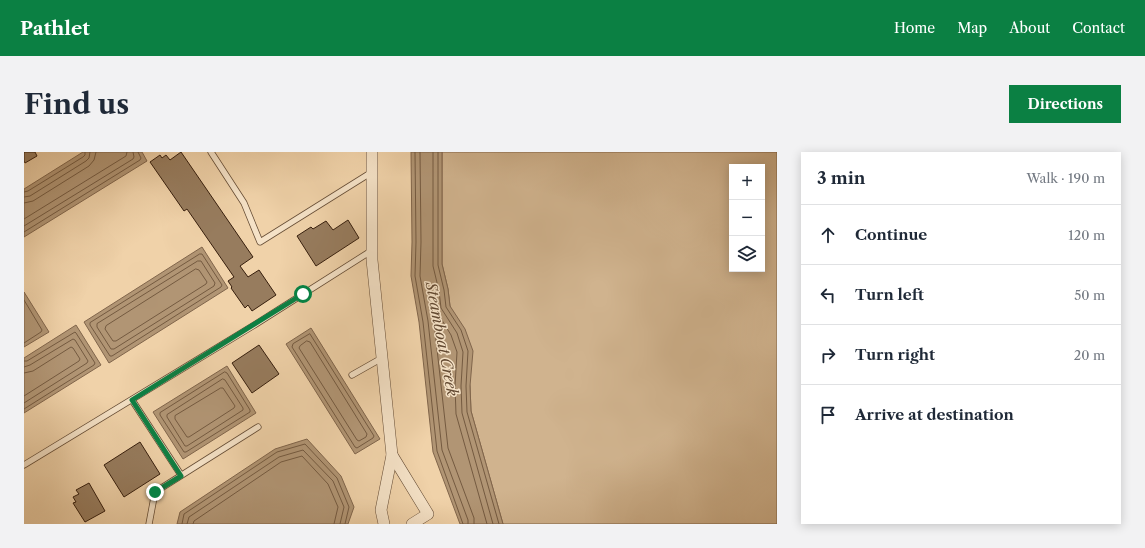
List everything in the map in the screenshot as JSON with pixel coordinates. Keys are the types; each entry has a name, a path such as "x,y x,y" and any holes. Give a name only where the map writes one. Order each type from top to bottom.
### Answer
{"street":[{"path":"372,152 372,251 392,455 381,510 384,524"},
{"path":"392,455 428,514 412,524"}],"lane":[{"path":"211,152 244,203 260,242 372,172"},
{"path":"24,465 132,400 372,251"},
{"path":"352,375 382,358"},
{"path":"132,400 181,476"},
{"path":"149,524 155,492 258,427"}],"shaded area":[{"path":"442,152 777,152 777,524 503,524 471,411 470,386 450,306 448,289 442,264"}],"water":[{"path":"83,152 142,152 147,161 24,237 24,189"},
{"name":"Steamboat Creek","path":"411,152 442,152 442,264 448,289 450,306 465,329 473,351 470,386 471,411 503,524 460,524 433,452 419,322 411,276"},
{"path":"202,247 228,288 109,363 84,322"},
{"path":"24,292 49,332 24,347"},
{"path":"76,325 101,365 24,413 24,358"},
{"path":"311,328 380,439 355,454 286,344"},
{"path":"227,366 256,413 183,459 153,412"},
{"path":"307,439 341,476 354,507 348,524 177,524 180,512 275,449"}],"building":[{"path":"24,152 35,152 37,156 25,163"},
{"path":"181,152 253,257 240,266 248,277 259,270 276,295 252,311 248,305 245,308 231,288 232,287 228,281 234,277 187,209 184,211 150,162 160,155 162,158 166,155 170,160"},
{"path":"348,220 359,238 316,266 297,236 311,227 313,229 326,221 333,230"},
{"path":"259,345 279,374 252,393 232,363"},
{"path":"140,442 160,474 124,497 104,465"},
{"path":"89,483 105,511 85,522 73,503 76,502 73,497 79,494 76,490"}],"route":[{"path":"155,492 181,476 132,400 303,294"}]}
